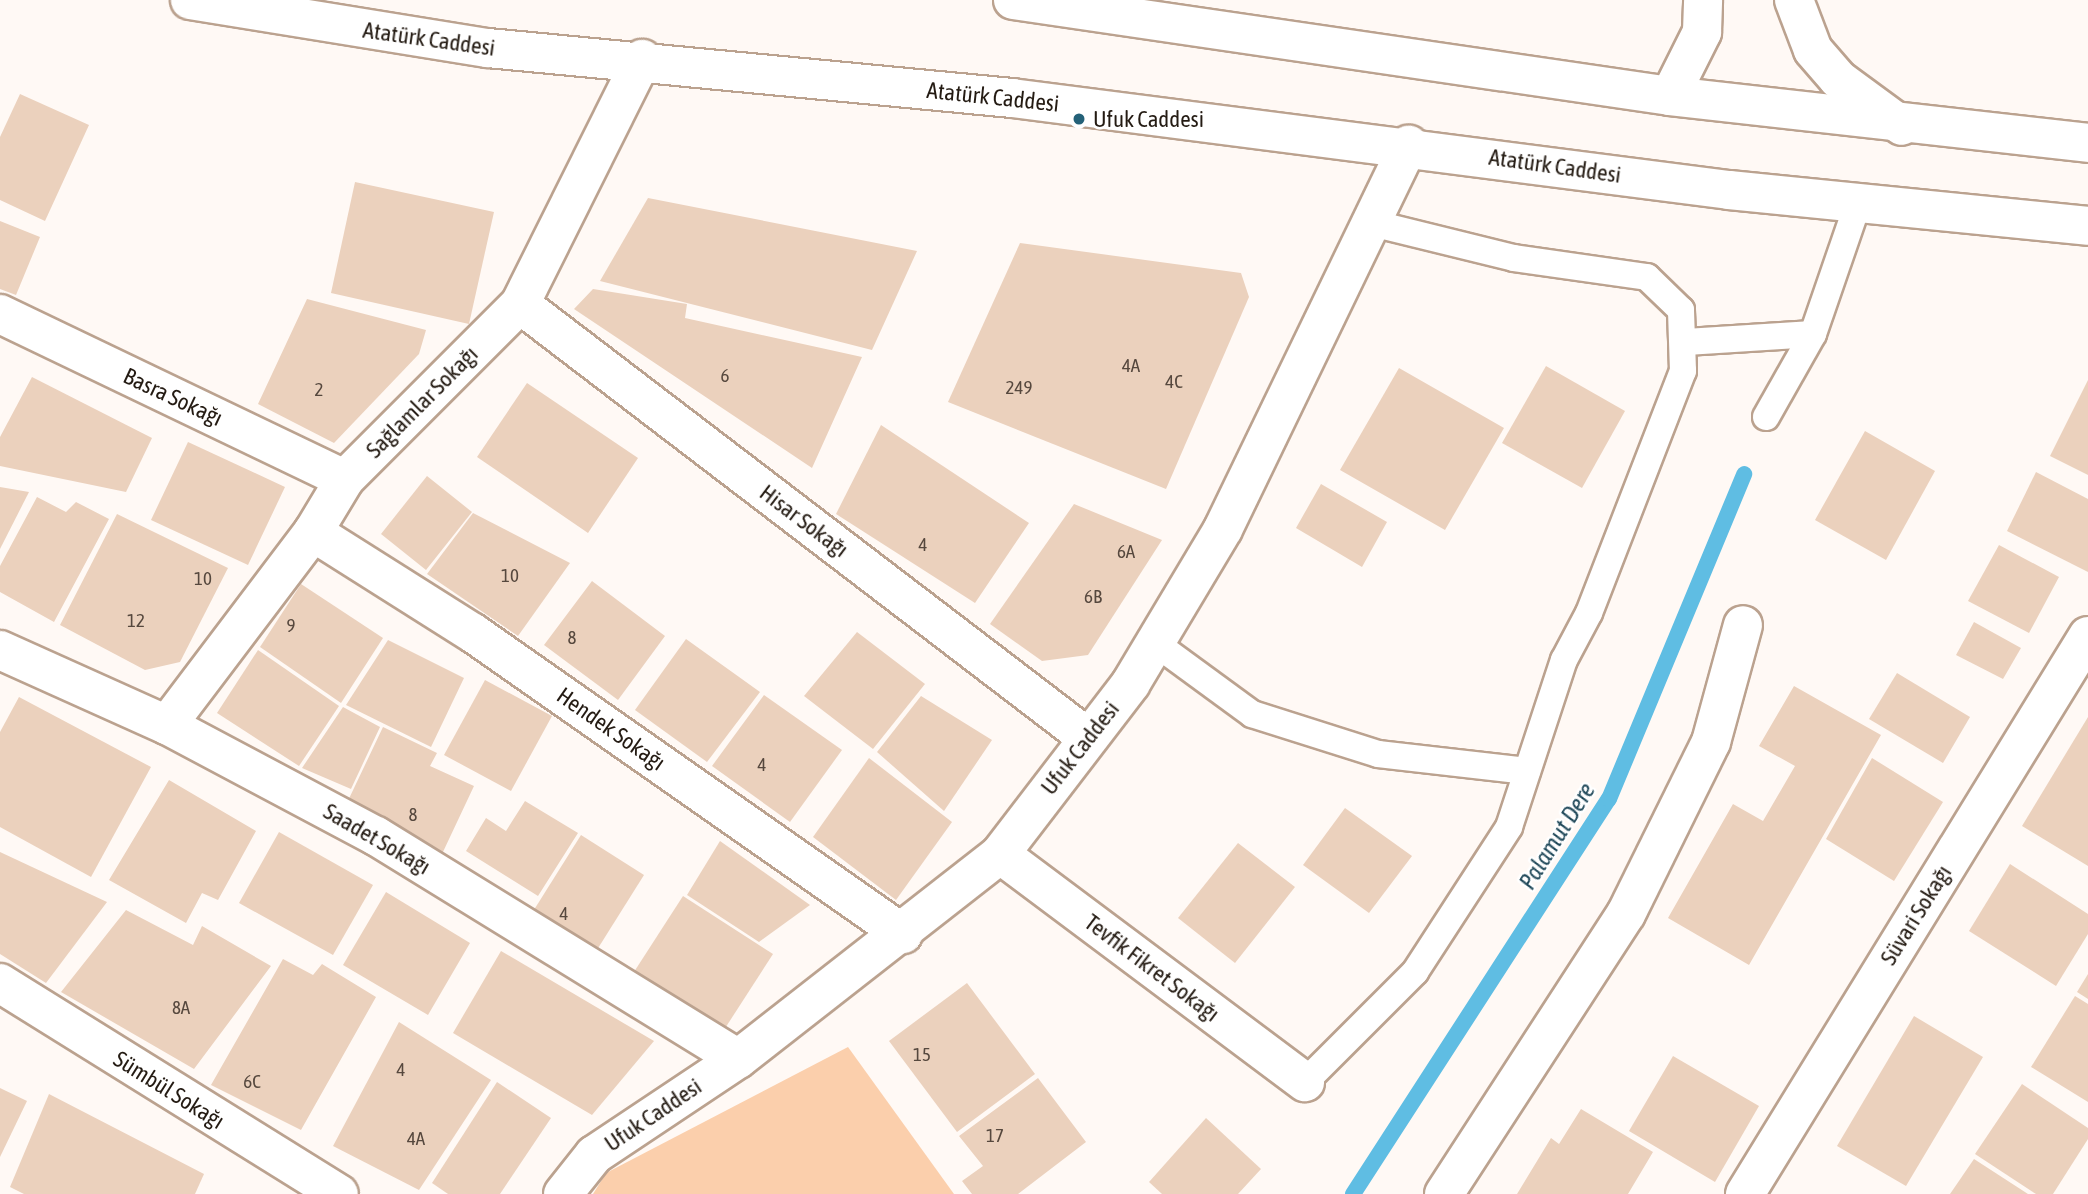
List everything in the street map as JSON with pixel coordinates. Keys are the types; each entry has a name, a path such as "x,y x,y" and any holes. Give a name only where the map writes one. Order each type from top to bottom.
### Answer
{"street":[{"name":"Atatürk Caddesi","path":"190,0 376,32 1409,145 1858,203 2088,226"},
{"path":"351,0 376,32"},
{"path":"1013,0 1670,96 1902,126 2088,143"},
{"path":"1670,96 1702,32 1703,0"},
{"path":"1794,0 1813,50 1838,79 1902,126"},
{"name":"Sağlamlar Sokağı","path":"167,724 313,532 345,479 520,304 642,59"},
{"name":"Ufuk Caddesi","path":"563,1194 594,1155 738,1059 903,934 1000,854 1088,738 1155,643 1223,529 1409,145"},
{"name":"Hisar Sokağı","path":"520,304 1088,738"},
{"name":"Basra Sokağı","path":"0,314 345,479"},
{"name":"Hendek Sokağı","path":"313,532 473,633 903,934"},
{"path":"1444,1194 1626,914 1711,742 1743,625"},
{"name":"Süvari Sokağı","path":"1745,1194 2088,636"},
{"name":"Saadet Sokağı","path":"0,650 167,724 376,836 738,1059"},
{"name":"Tevfik Fikret Sokağı","path":"1000,854 1305,1082"},
{"name":"Sümbül Sokağı","path":"0,983 339,1194"}],"lane":[{"path":"1766,418 1813,334 1858,203"},
{"path":"1305,1082 1415,972 1509,827 1527,771 1632,491 1669,416 1686,342 1681,310 1647,277 1514,258 1371,223"},
{"path":"1686,342 1813,334"},
{"path":"1155,643 1252,714 1378,754 1527,771"}],"shaded area":[{"path":"848,1047 954,1194 593,1194 606,1173"}],"building":[{"path":"20,94 89,125 45,221 0,200 0,137"},
{"path":"355,182 494,212 469,324 331,293"},
{"path":"648,198 917,251 872,350 600,281"},
{"path":"0,221 40,237 16,295 0,289"},
{"path":"1020,243 1241,273 1249,297 1166,489 948,402"},
{"path":"593,289 687,304 685,318 862,357 812,468 574,309"},
{"path":"307,299 426,330 419,354 334,443 258,404"},
{"path":"1546,366 1625,411 1582,488 1502,443"},
{"path":"1399,368 1504,428 1445,530 1340,470"},
{"path":"32,377 152,438 126,492 0,466 0,437"},
{"path":"2088,380 2088,475 2050,456"},
{"path":"527,383 638,458 588,533 477,457"},
{"path":"881,425 1029,523 975,603 836,514"},
{"path":"1865,431 1935,471 1886,560 1815,520"},
{"path":"188,442 285,487 248,565 151,520"},
{"path":"2036,472 2088,499 2088,572 2007,531"},
{"path":"427,476 472,512 426,570 381,534"},
{"path":"1321,484 1387,522 1362,567 1296,528"},
{"path":"0,487 29,492 0,549"},
{"path":"37,497 66,512 76,502 109,519 54,622 0,592 0,566"},
{"path":"1074,504 1162,540 1088,655 1042,661 990,624"},
{"path":"473,513 570,563 518,636 427,574"},
{"path":"117,514 228,568 180,662 145,670 60,625"},
{"path":"1999,545 2059,577 2029,633 1968,601"},
{"path":"592,581 665,636 618,700 544,645"},
{"path":"301,584 383,638 341,703 260,647"},
{"path":"1974,622 2021,648 2003,679 1956,655"},
{"path":"857,632 925,684 873,749 804,696"},
{"path":"686,639 760,692 707,762 635,710"},
{"path":"388,640 464,678 431,747 346,705"},
{"path":"258,650 339,706 299,766 217,713"},
{"path":"1897,673 1970,717 1943,763 1869,719"},
{"path":"485,680 552,716 511,791 444,755"},
{"path":"1794,686 1881,735 1749,965 1668,918 1733,804 1763,821 1795,766 1759,746"},
{"path":"764,695 842,750 790,822 712,766"},
{"path":"921,696 992,740 944,811 877,752"},
{"path":"19,697 151,767 91,877 0,827 0,732"},
{"path":"343,707 380,727 351,789 302,768"},
{"path":"2088,717 2088,866 2022,826"},
{"path":"383,727 437,753 430,766 474,786 442,854 345,807"},
{"path":"869,758 952,822 896,900 813,837"},
{"path":"1872,758 1943,802 1894,881 1826,839"},
{"path":"169,780 256,831 218,900 202,893 186,923 109,880"},
{"path":"525,801 578,833 538,896 466,851 486,818 506,831"},
{"path":"1345,808 1412,856 1369,913 1303,865"},
{"path":"279,832 373,885 333,955 239,903"},
{"path":"581,835 644,875 595,953 532,913"},
{"path":"720,841 810,905 759,942 687,895"},
{"path":"1238,843 1295,887 1235,963 1178,918"},
{"path":"0,852 107,902 46,983 0,954"},
{"path":"2010,864 2088,914 2088,934 2056,986 1969,931"},
{"path":"386,892 470,943 428,1015 343,965"},
{"path":"683,896 773,954 722,1033 632,975"},
{"path":"126,910 193,945 202,926 271,966 194,1069 61,992"},
{"path":"501,951 654,1041 592,1115 453,1033"},
{"path":"283,959 313,975 322,964 376,997 301,1130 211,1085"},
{"path":"2088,974 2088,999 2077,992"},
{"path":"967,983 1035,1074 957,1132 889,1041"},
{"path":"2075,996 2088,1004 2088,1102 2031,1067"},
{"path":"1914,1016 1983,1057 1906,1186 1837,1146"},
{"path":"399,1022 491,1080 419,1190 333,1146"},
{"path":"1673,1056 1759,1106 1715,1182 1629,1131"},
{"path":"1038,1078 1086,1142 1018,1194 972,1194 962,1181 983,1166 959,1136"},
{"path":"497,1082 551,1118 500,1194 448,1194 432,1183"},
{"path":"2022,1084 2088,1128 2088,1139 2053,1194 2036,1194 1975,1154"},
{"path":"0,1088 27,1101 0,1157"},
{"path":"49,1094 204,1174 195,1194 24,1194 10,1187"},
{"path":"1581,1109 1653,1152 1628,1194 1517,1194 1551,1138 1559,1144"},
{"path":"1206,1118 1261,1169 1238,1194 1162,1194 1149,1182"},
{"path":"1974,1159 2028,1194 1950,1194"}],"waterway":[{"name":"Palamut Dere","path":"1353,1194 1609,799 1744,474"}],"place":[{"name":"Ufuk Caddesi","path":"1079,119"}]}
